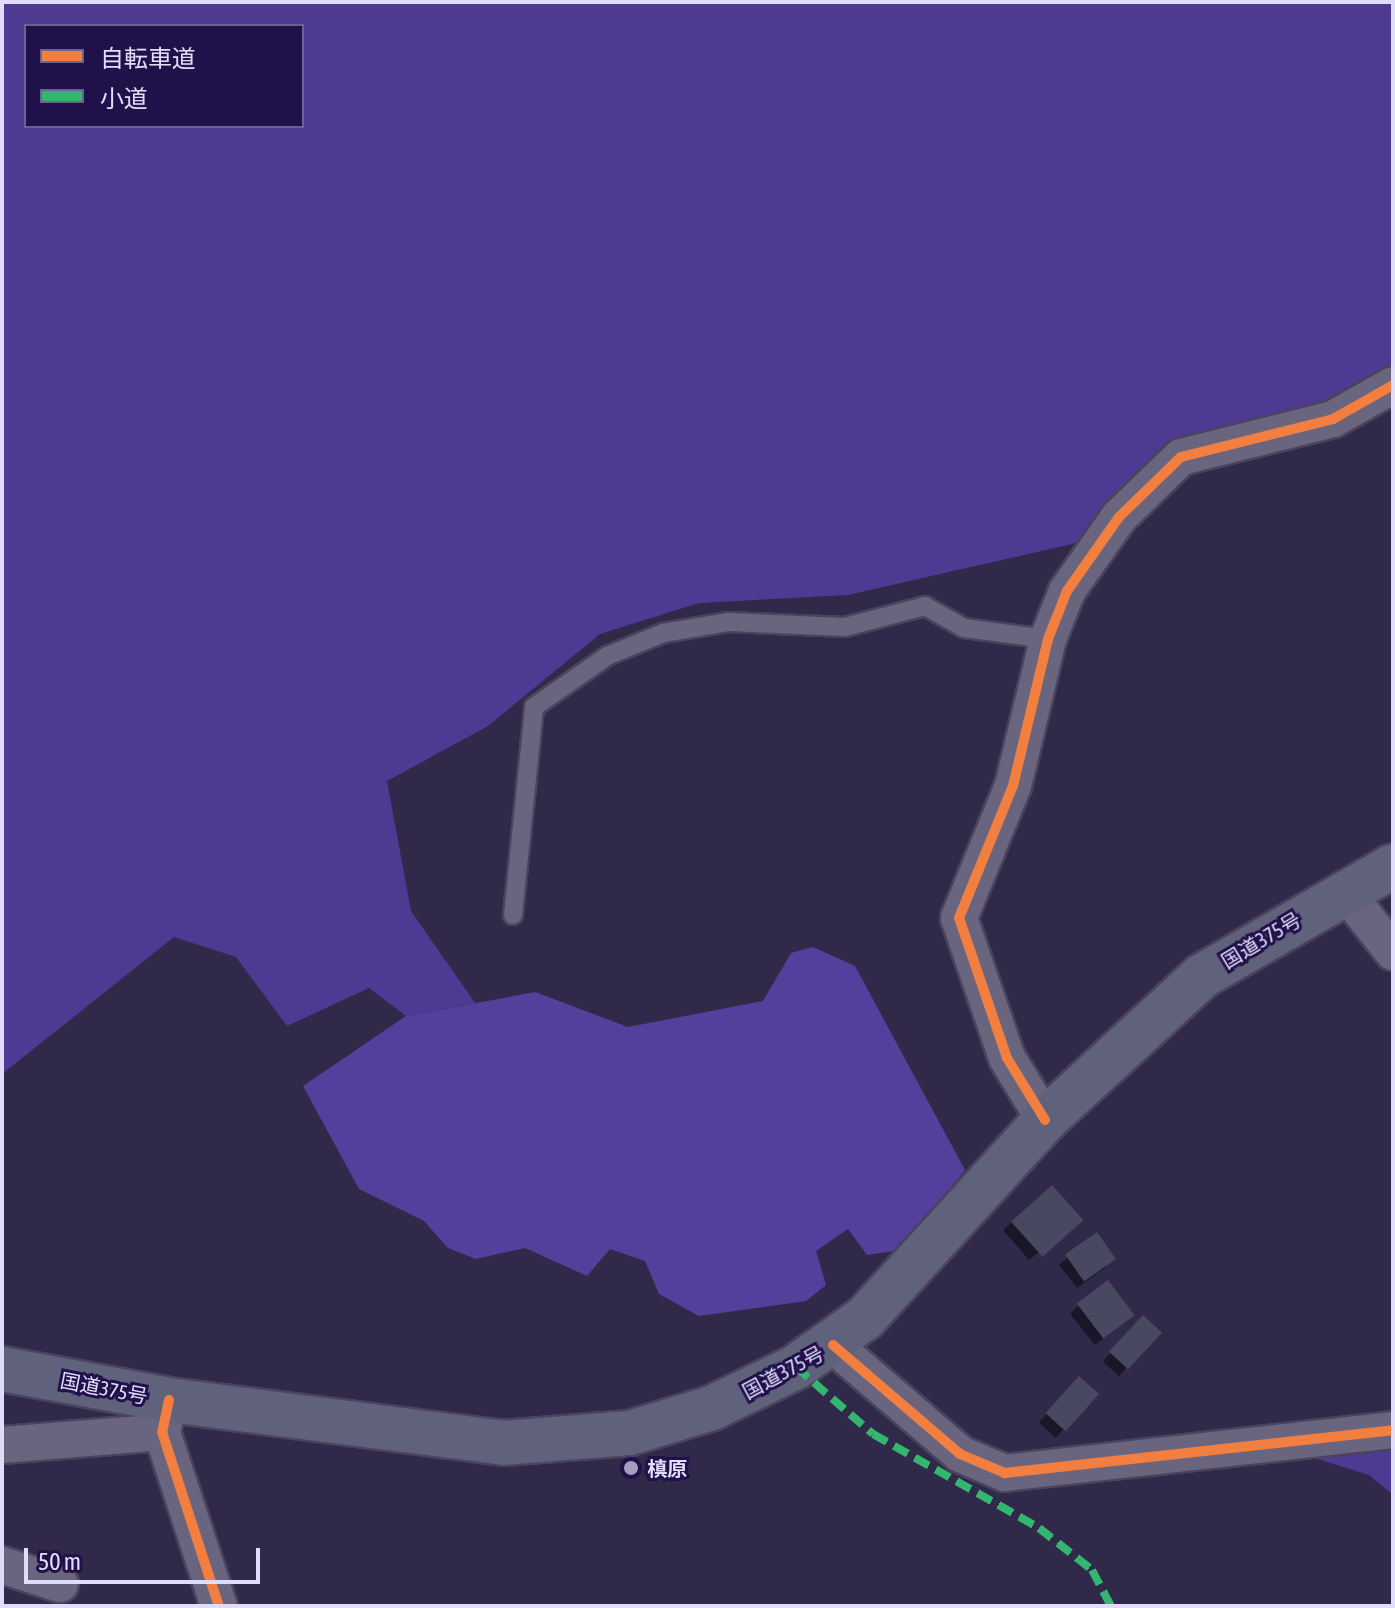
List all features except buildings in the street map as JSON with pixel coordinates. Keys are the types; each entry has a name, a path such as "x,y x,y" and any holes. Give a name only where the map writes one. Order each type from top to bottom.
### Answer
{"highway":[{"name":"国道375号","path":"2,1369 165,1416 503,1443 630,1433 712,1408 833,1345 1045,1120 1202,976 1344,890 1393,866"}],"street":[{"path":"1045,1120 1007,1058 959,918 1013,786 1048,639 1067,591 1119,517 1181,457 1333,419 1393,385"},
{"path":"1344,890 1393,952"},
{"path":"833,1345 960,1454 1005,1473 1393,1430"},
{"path":"2,1445 165,1416 219,1606"},
{"path":"2,1565 60,1584"}],"lane":[{"path":"513,915 534,707 607,656 663,633 729,622 845,627 925,606 964,628 1048,639"}],"shaded area":[{"path":"2,2 1393,2 1393,367 1345,402 1183,437 1081,542 848,595 699,603 600,634 488,726 387,781 411,911 475,1003 406,1016 369,988 287,1026 236,957 174,937 2,1074"},
{"path":"813,947 855,966 965,1170 900,1250 867,1255 848,1229 816,1251 826,1285 806,1301 699,1316 659,1294 645,1261 610,1249 587,1276 525,1248 476,1259 448,1248 424,1221 359,1189 303,1086 406,1016 535,992 628,1027 763,1001 791,953"},
{"path":"1385,1449 1393,1451 1393,1495 1369,1475 1308,1456"}],"marked path":[{"path":"796,1367 873,1434 1039,1528 1092,1570 1111,1606"}],"cycle path":[{"path":"1045,1120 1007,1058 959,918 1013,786 1048,639 1067,591 1119,517 1181,457 1333,419 1393,385"},
{"path":"833,1345 960,1454 1005,1473 1393,1430"},
{"path":"169,1400 162,1432 219,1606"}],"place":[{"name":"槙原","path":"631,1468"}]}
